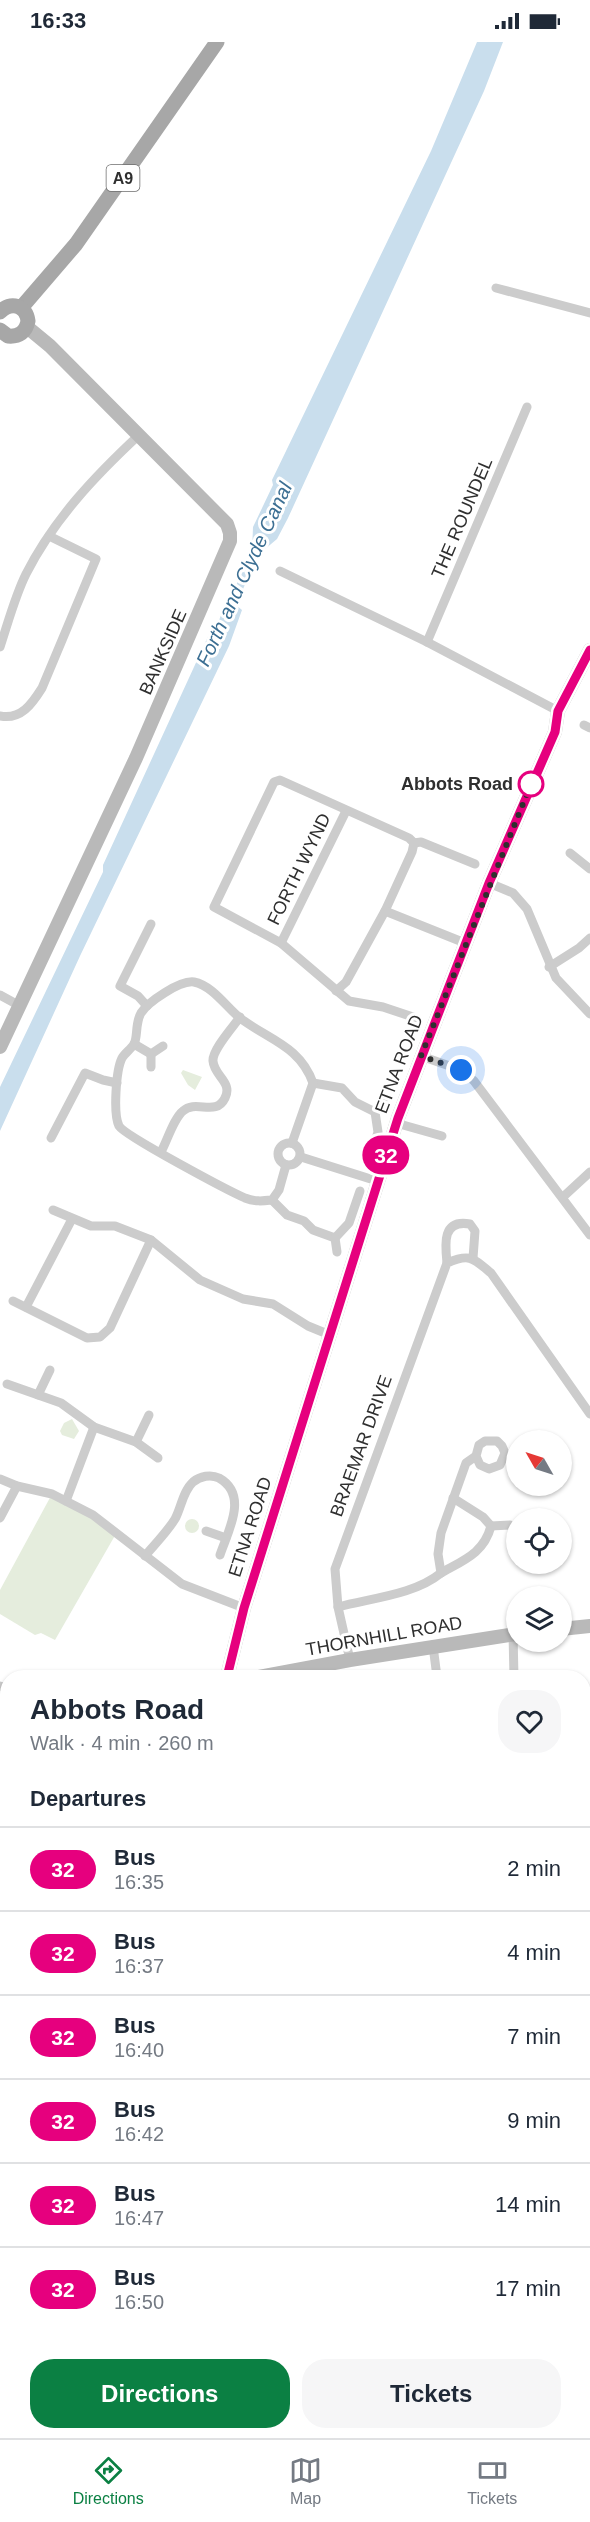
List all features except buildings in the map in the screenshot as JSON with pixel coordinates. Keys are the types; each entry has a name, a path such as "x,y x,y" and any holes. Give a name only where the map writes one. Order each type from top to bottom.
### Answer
{"main road":[{"name":"A9","path":"21,308 76,244 217,42"},
{"path":"1,310 12,305 21,308 28,316 24,332 14,337 1,333"}],"street":[{"path":"496,288 590,313"},
{"name":"BANKSIDE","path":"0,1047 136,758 230,542 227,524 50,346 27,327"},
{"name":"THE ROUNDEL","path":"427,642 527,407"},
{"path":"0,647 26,574 60,518 94,478 139,435"},
{"path":"0,717 11,717 22,713 32,704 42,688 96,559 50,536"},
{"path":"280,571 427,642 558,711"},
{"name":"ETNA ROAD","path":"229,1670 244,1608 396,1123 489,883 555,732 558,711 590,650"},
{"name":"FORTH WYND","path":"346,811 281,943 214,907 274,782 280,780 409,838 414,843 421,842 475,864"},
{"path":"336,991 346,982 385,910 414,843"},
{"path":"570,854 590,869"},
{"path":"489,883 513,893 527,909 549,967 556,978 590,1014"},
{"path":"385,910 465,943"},
{"path":"147,1006 138,996 120,986 151,924"},
{"path":"549,967 590,938"},
{"path":"281,943 349,1001 383,1007 416,1017"},
{"path":"286,1165 279,1191 272,1200 259,1201 247,1198 185,1167 126,1134 117,1119 117,1083 123,1056 134,1044 139,1017 147,1006 183,982 195,982 207,988 240,1017 303,1060 313,1083 292,1143"},
{"path":"0,995 20,1006"},
{"path":"161,1152 182,1112 190,1107 211,1108 223,1102 228,1092 226,1084 217,1072 213,1058 216,1050 240,1017"},
{"path":"134,1044 151,1054"},
{"path":"151,1054 163,1046"},
{"path":"151,1054 151,1067"},
{"path":"421,1056 461,1070 474,1081 590,1235"},
{"path":"51,1138 85,1073 117,1083"},
{"path":"313,1083 342,1088 355,1101 375,1112"},
{"path":"375,1112 387,1101"},
{"path":"368,1164 378,1132 375,1112"},
{"path":"396,1123 442,1136"},
{"path":"285,1143 292,1143 300,1149 301,1158 295,1164 286,1165 279,1160 278,1151 285,1143"},
{"path":"301,1158 377,1181"},
{"path":"563,1197 590,1172"},
{"path":"335,1238 349,1223 360,1191"},
{"path":"272,1200 287,1215 304,1221 313,1230 335,1238"},
{"path":"53,1210 91,1226 115,1226 151,1240 200,1280 243,1299 273,1304 308,1326 330,1335"},
{"path":"26,1307 72,1219"},
{"name":"BRAEMAR DRIVE","path":"350,1660 338,1607 335,1569 340,1550 447,1263 445,1241 451,1227 460,1222 470,1224 475,1231 472,1258"},
{"path":"335,1238 337,1252"},
{"path":"13,1301 87,1338 100,1337 110,1328 151,1240"},
{"path":"447,1263 461,1257 472,1258 491,1273 590,1414"},
{"path":"38,1395 50,1370"},
{"path":"7,1384 60,1403 94,1427 136,1442 158,1458"},
{"path":"136,1442 149,1415"},
{"path":"66,1501 94,1427"},
{"path":"441,1573 438,1554 441,1533 466,1463 476,1456"},
{"path":"145,1556 174,1521 191,1484 207,1476 222,1480 232,1492 235,1501 235,1511 220,1555"},
{"path":"0,1479 17,1486 52,1494 93,1515 182,1584 244,1608"},
{"path":"0,1518 17,1486"},
{"path":"453,1498 483,1517 491,1526"},
{"path":"491,1526 506,1525"},
{"path":"338,1607 430,1581 475,1552 487,1540 491,1526"},
{"path":"206,1531 226,1538"},
{"path":"572,1628 590,1626"},
{"name":"THORNHILL ROAD","path":"296,1670 506,1635"},
{"path":"433,1646 436,1670"},
{"path":"514,1652 514,1670"}],"green space":[{"path":"183,1070 202,1077 195,1090 188,1085 181,1073"},
{"path":"72,1419 79,1431 74,1439 62,1435 60,1431 64,1423"},
{"path":"52,1494 117,1532 55,1640 41,1633 35,1635 0,1614 0,1590"},
{"path":"192,1519 197,1521 199,1526 197,1531 192,1533 187,1531 185,1526 187,1521"}],"water":[{"name":"Forth and Clyde Canal","path":"477,42 503,42 484,91 288,518 277,539 258,555 236,605 242,610 229,646 80,956 0,1131 0,1087 103,872 103,865 211,630 218,623 226,602 252,552 253,527 273,485 272,480 431,151"}],"bus line":[{"name":"32","path":"229,1670 244,1608 398,1118 489,883 555,732 558,711 590,650"}],"place":[{"name":"Abbots Road","path":"531,784"}],"route":[{"path":"461,1070 421,1056 489,883 531,784"}]}
